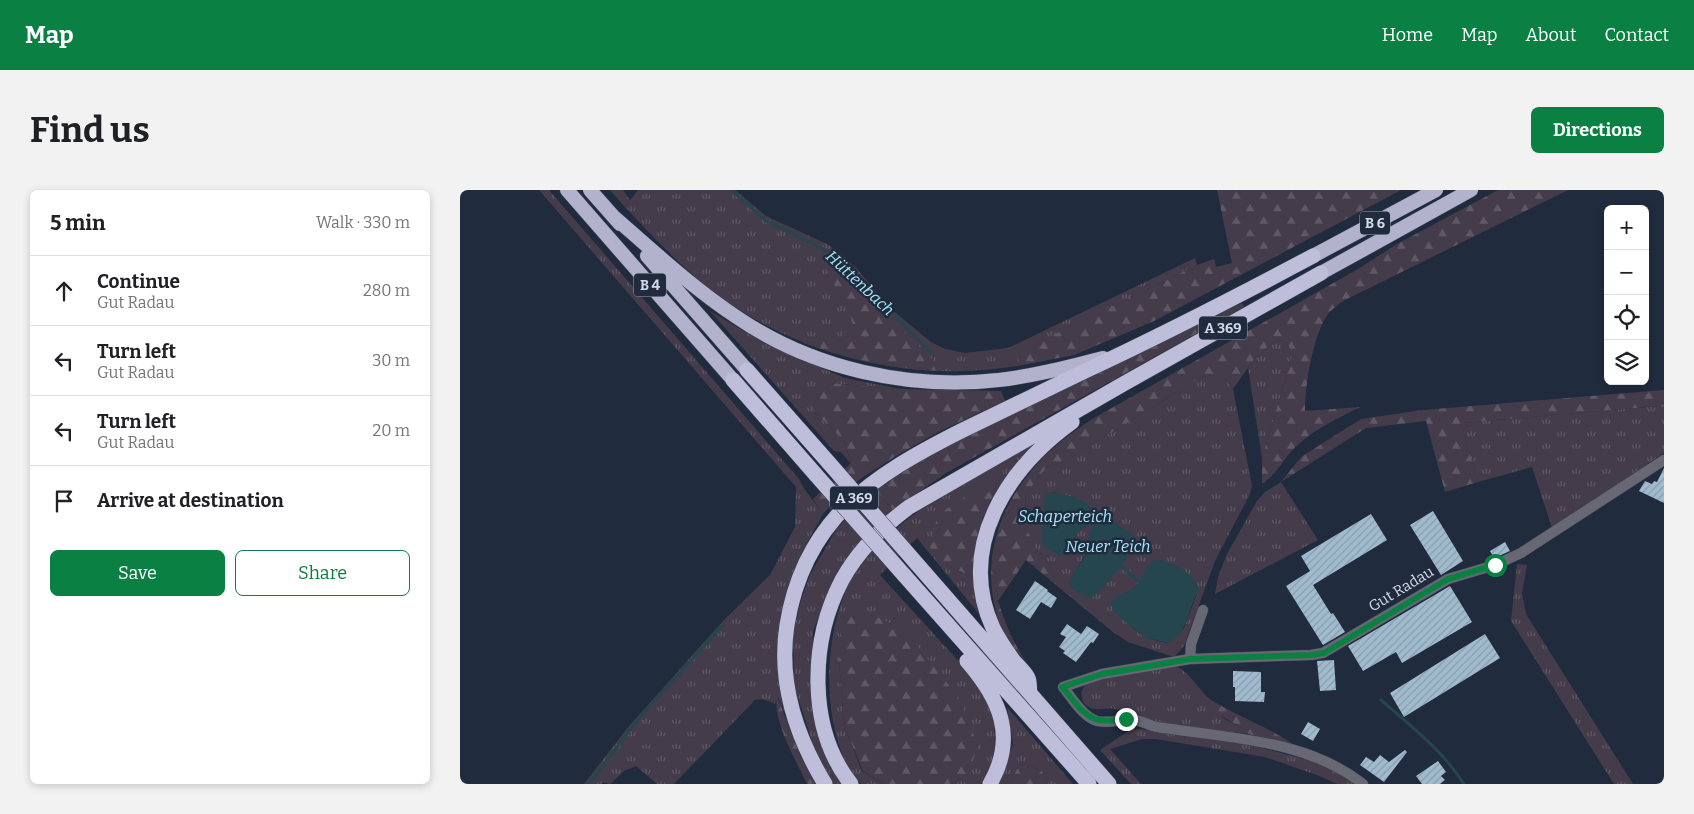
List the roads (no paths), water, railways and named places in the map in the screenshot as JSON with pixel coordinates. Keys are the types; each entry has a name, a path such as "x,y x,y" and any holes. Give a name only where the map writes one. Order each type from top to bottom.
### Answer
{"highway":[{"name":"B 4","path":"567,190 733,380"},
{"name":"B 4","path":"590,190 747,370"},
{"name":"B 6","path":"1313,256 1436,190"},
{"name":"B 6","path":"1321,273 1471,190"},
{"path":"614,217 693,285 737,318 802,352 860,371 924,380 969,382 999,380 1057,370 1129,350"},
{"name":"A 369","path":"825,784 810,758 794,719 787,686 785,644 790,609 798,581 827,527 850,501 884,473 914,454 1219,306 1313,256"},
{"name":"A 369","path":"1030,693 1028,678 1000,641 986,610 983,592 982,560 987,529 999,501 1030,460 1062,429 1125,383 1321,273"},
{"name":"A 369","path":"747,370 1109,784"},
{"name":"A 369","path":"733,380 1089,784"},
{"path":"851,784 840,768 827,736 821,709 818,681 821,648 827,618 842,581 856,560 868,544 894,518 909,507 1125,383"},
{"path":"947,624 952,643 994,698 1002,721 1004,732 1002,754 999,766 990,784"}],"street":[{"name":"Gut Radau","path":"1363,784 1335,766 1317,758 1254,740 1154,726 1138,720 1098,721 1087,715 1062,687 1102,674 1190,659 1324,653 1448,579 1495,565 1521,553 1664,460"},
{"path":"1190,659 1191,644 1203,610"}],"water":[{"name":"Schaperteich","path":"1050,492 1082,501 1095,514 1092,522 1080,530 1075,537 1073,548 1066,554 1059,555 1047,549 1042,541 1045,495"},
{"name":"Neuer Teich","path":"1108,518 1135,538 1129,554 1119,569 1095,596 1084,596 1077,592 1069,583 1085,556 1092,528 1101,520"},
{"path":"1155,560 1168,562 1181,568 1192,578 1199,589 1185,624 1179,634 1168,643 1144,637 1113,610 1111,604 1116,598 1137,585 1148,565"}],"waterway":[{"name":"Hüttenbach","path":"731,190 766,221 822,248 841,261 931,353"},
{"name":"Hüttenbach","path":"1072,542 1089,549"},
{"name":"Hüttenbach","path":"1119,564 1143,585"},
{"path":"589,784 640,717 723,625"},
{"name":"Hüttenbach","path":"1381,700 1436,749 1464,784"}]}
